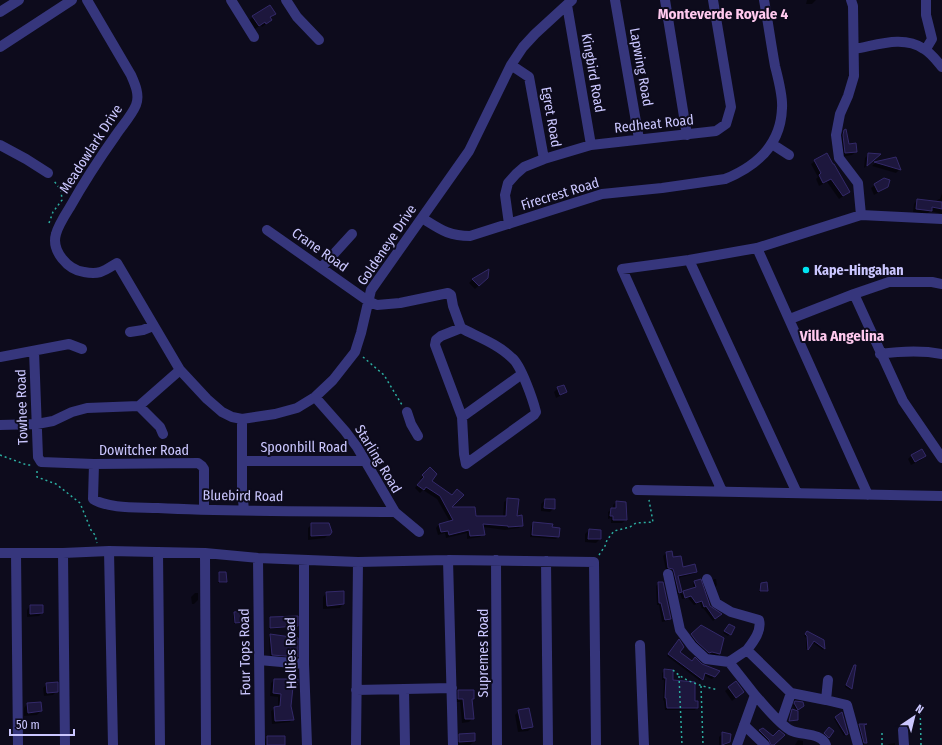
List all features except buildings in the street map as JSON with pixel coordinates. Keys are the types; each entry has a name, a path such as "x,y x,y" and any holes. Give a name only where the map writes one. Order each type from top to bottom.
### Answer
{"street":[{"path":"0,12 19,0"},
{"path":"0,47 72,0"},
{"name":"Meadowlark Drive","path":"87,0 135,73 136,104 86,178 55,235 56,248 63,260 70,267 80,272 94,274 103,272 117,263 153,326"},
{"path":"231,0 254,37"},
{"path":"286,0 297,17 319,40"},
{"name":"Lapwing Road","path":"615,0 639,139"},
{"path":"665,0 687,135"},
{"name":"Redheat Road","path":"509,224 505,195 508,183 524,167 544,159 591,145 716,131 726,124 731,107 713,0"},
{"name":"Firecrest Road","path":"422,218 444,232 458,236 470,236 602,194 662,188 725,178 734,175 755,163 772,144 779,130 783,107 764,0"},
{"path":"851,0 853,6 855,49 854,76 848,96 840,114 836,135 839,158 858,183 861,215"},
{"path":"926,0 926,15 932,39 926,50"},
{"name":"Goldeneye Drive","path":"242,420 297,408 315,397 333,380 354,352 361,333 371,290 469,151 511,66 535,34 570,2"},
{"name":"Kingbird Road","path":"570,2 591,145"},
{"path":"855,49 890,42 906,41 926,50 942,67"},
{"name":"Egret Road","path":"511,66 529,77 544,159"},
{"path":"772,144 790,155"},
{"path":"0,145 26,158 48,173"},
{"path":"722,491 622,269 689,260 757,248 861,215 942,219"},
{"name":"Crane Road","path":"267,230 368,301 377,305 448,293 451,295 453,306 461,328"},
{"path":"321,268 352,234"},
{"path":"757,248 868,495"},
{"path":"689,260 797,493"},
{"path":"790,319 889,282 932,282 942,284"},
{"path":"854,294 880,354 903,401 942,458"},
{"path":"130,332 144,330 153,326 180,370 207,399 222,412 242,420 242,490 244,510"},
{"path":"461,328 501,349 514,359 522,374 534,403 536,412 534,415 466,464 462,417 435,345 436,340 441,336 461,328"},
{"path":"0,357 69,344 82,349"},
{"name":"Towhee Road","path":"34,351 39,464"},
{"path":"880,354 905,351 942,354"},
{"path":"0,425 37,424 54,421 72,412 87,408 139,406 180,370"},
{"path":"462,417 522,374"},
{"name":"Starling Road","path":"315,397 345,430 357,447 395,512 419,532"},
{"path":"139,406 160,427 163,434"},
{"path":"407,412 411,424 418,436"},
{"name":"Spoonbill Road","path":"242,461 365,461"},
{"name":"Dowitcher Road","path":"39,464 198,463 204,469 204,510"},
{"name":"Bluebird Road","path":"94,464 93,499 97,502 116,506 204,510 395,512"},
{"path":"637,490 942,496"},
{"path":"109,551 113,745"},
{"path":"0,553 109,551 205,553 258,558 358,562 496,560 594,562 596,745"},
{"path":"158,552 160,745"},
{"path":"16,553 18,745"},
{"path":"63,553 65,745"},
{"path":"205,553 206,745"},
{"name":"Four Tops Road","path":"258,558 260,745"},
{"name":"Hollies Road","path":"304,560 304,664 307,745"},
{"path":"448,560 453,745"},
{"name":"Supremes Road","path":"496,560 497,745"},
{"path":"546,561 548,745"},
{"path":"356,745 358,562"},
{"path":"668,574 680,630 692,646 706,659 729,662 747,650 759,629 759,620 731,612 716,603 707,579"},
{"path":"640,645 644,745"},
{"path":"747,650 791,693 847,705 858,745"},
{"path":"259,660 304,664"},
{"path":"729,662 755,695 780,722 791,731 815,736 824,741 826,745"},
{"path":"826,700 828,680"},
{"path":"356,690 452,688"},
{"path":"404,689 406,745"},
{"path":"780,722 791,693"},
{"path":"737,745 755,695"},
{"path":"744,725 765,745"},
{"path":"903,730 904,745"}],"path":[{"path":"48,173 61,190 62,200 53,212 49,223"},
{"path":"354,352 367,360 384,375 407,412"},
{"path":"0,454 27,465 39,464 38,477 56,484 80,503 91,530 95,535 97,546 109,551"},
{"path":"594,562 614,531 630,527 636,523 653,522 649,491"},
{"path":"673,670 679,676 700,686 718,690"},
{"path":"679,676 682,745"},
{"path":"700,686 703,745"},
{"path":"920,703 921,745"},
{"path":"882,732 882,745"}],"place":[{"name":"Kape-Hingahan","path":"806,270"}],"district":[{"name":"Monteverde Royale 4","path":"723,14"},
{"name":"Villa Angelina","path":"842,336"}]}
